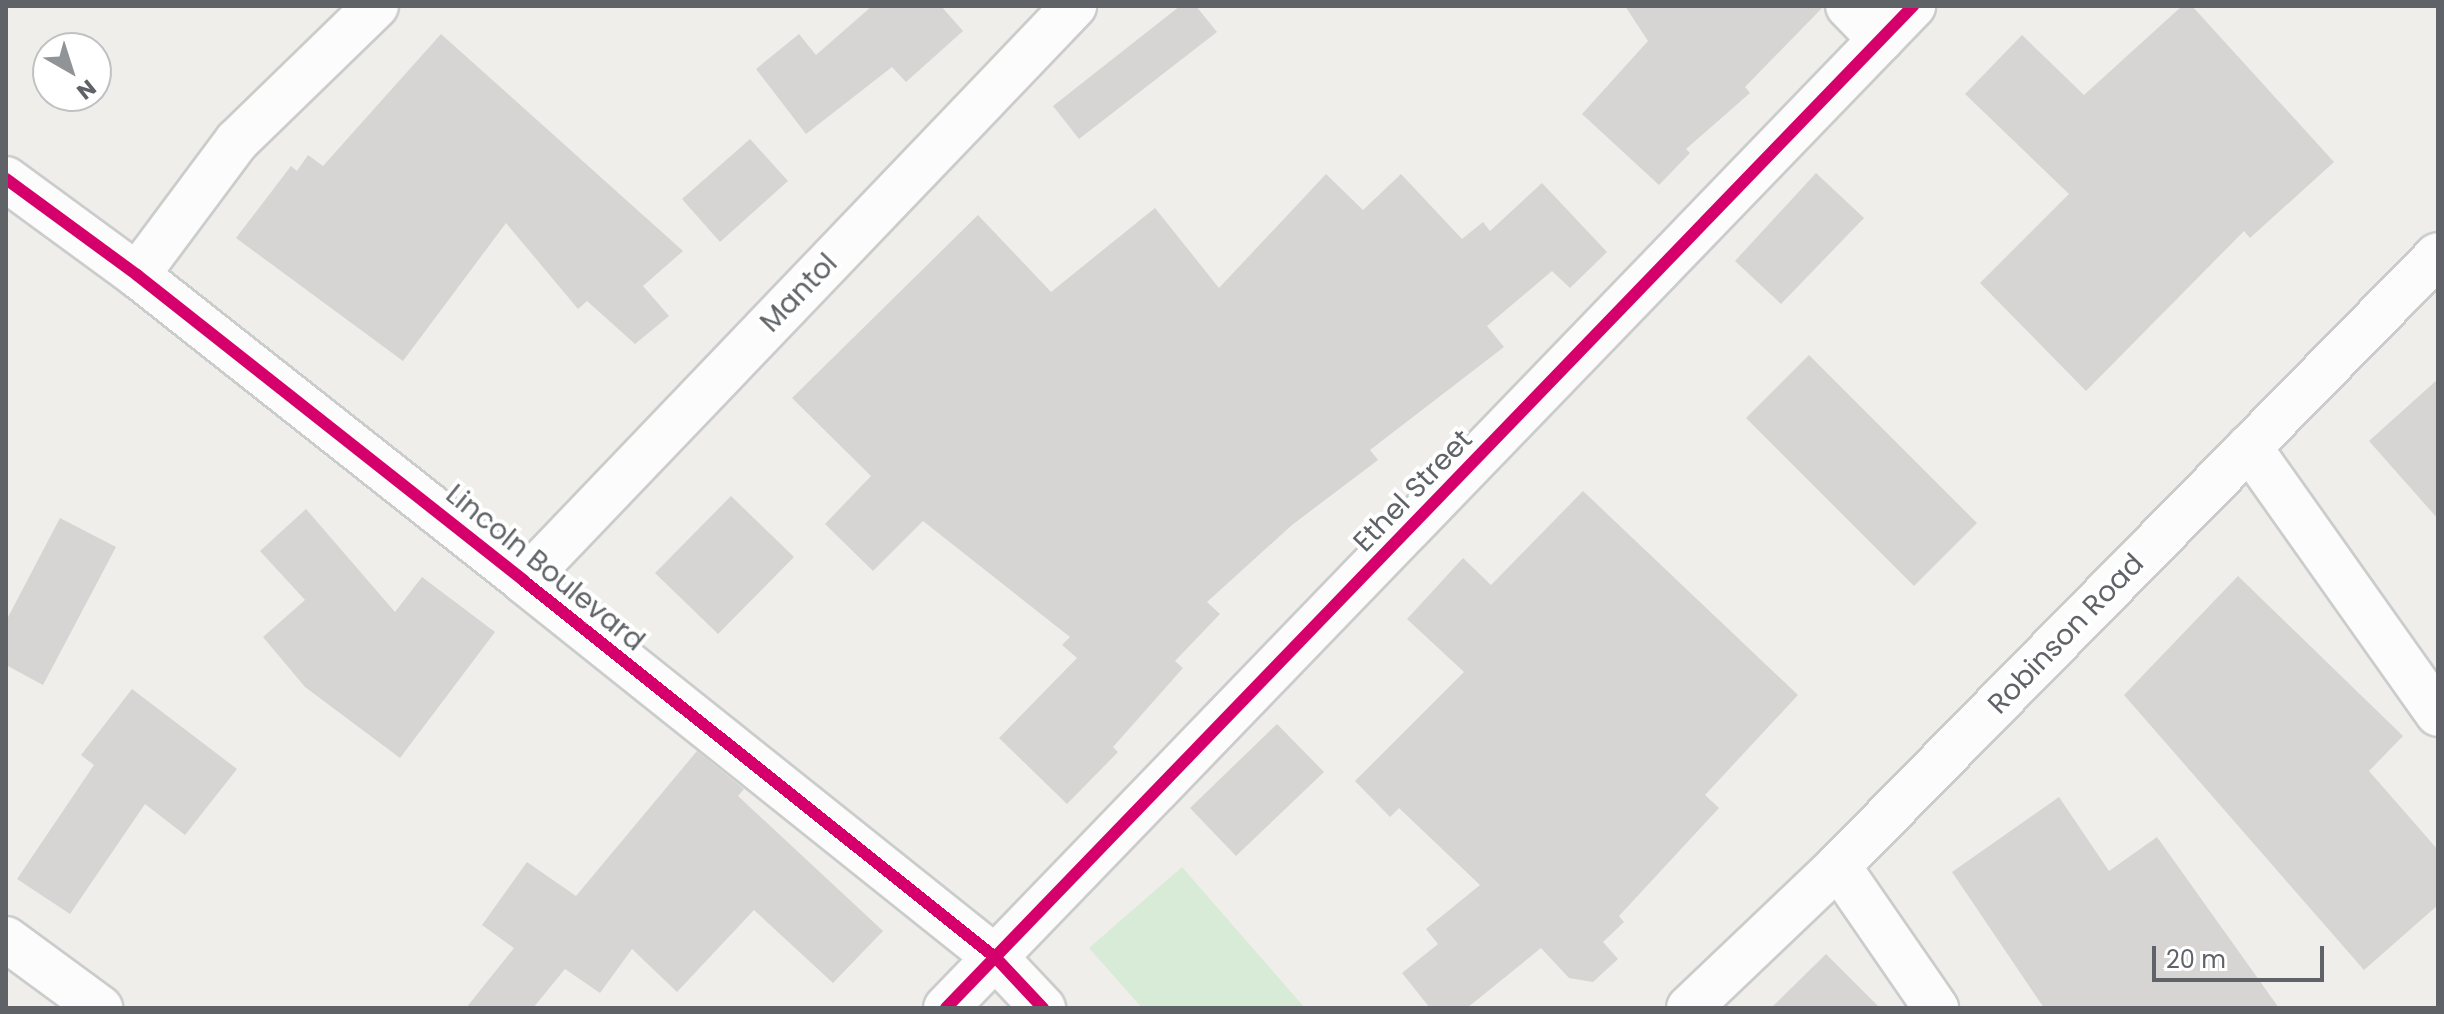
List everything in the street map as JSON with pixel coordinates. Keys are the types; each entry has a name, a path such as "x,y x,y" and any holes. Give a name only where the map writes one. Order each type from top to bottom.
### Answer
{"street":[{"path":"137,275 237,141 376,6"},
{"name":"Mantol","path":"524,581 1074,6"},
{"path":"1848,6 1881,40"},
{"name":"Ethel Street","path":"946,1008 1913,6"},
{"name":"Lincoln Boulevard","path":"6,179 137,275 996,958 1043,1008"},
{"name":"Robinson Road","path":"1689,1008 1838,866 2438,255"},
{"path":"2249,447 2438,714"},
{"path":"1838,866 1936,1008"},
{"path":"6,939 100,1008"}],"green space":[{"path":"1182,867 1305,1008 1142,1008 1089,948"}],"building":[{"path":"872,6 941,6 963,31 906,82 892,67 806,134 756,69 799,34 816,55"},
{"path":"1180,6 1196,6 1217,32 1079,139 1053,106"},
{"path":"1625,6 1824,6 1745,87 1750,93 1686,149 1690,153 1659,185 1582,114 1648,41"},
{"path":"2182,6 2192,6 2334,162 2250,238 2244,231 2086,391 1980,283 2069,194 1965,94 2022,35 2084,95"},
{"path":"441,34 683,251 643,286 669,316 635,344 587,301 578,309 506,223 403,361 236,238 291,166 297,171 308,155 323,166"},
{"path":"750,139 788,181 720,242 682,199"},
{"path":"1816,173 1864,218 1781,304 1735,261"},
{"path":"1326,174 1363,210 1401,174 1462,239 1483,222 1490,231 1542,183 1607,252 1570,288 1552,271 1487,326 1504,347 1370,450 1378,460 1292,525 1207,602 1220,614 1175,661 1183,668 1113,747 1118,752 1067,804 999,738 1077,658 1062,645 1070,637 923,521 873,571 825,524 871,476 792,398 978,215 1051,292 1155,208 1219,288"},
{"path":"1809,355 1977,523 1914,586 1746,418"},
{"path":"2438,379 2438,519 2369,441"},
{"path":"1583,491 1798,695 1705,795 1719,808 1619,916 1624,922 1603,942 1618,959 1593,982 1569,978 1541,948 1467,1008 1430,1008 1402,973 1438,944 1426,929 1480,885 1399,808 1390,817 1355,781 1464,672 1407,619 1463,558 1491,585"},
{"path":"731,496 794,557 718,634 655,573"},
{"path":"306,509 395,612 422,577 495,632 400,758 305,687 263,637 305,600 260,551"},
{"path":"60,518 116,547 43,685 6,665 6,621"},
{"path":"2238,576 2403,736 2369,771 2438,850 2438,905 2364,970 2124,695"},
{"path":"132,689 237,769 185,835 145,804 70,914 17,879 94,765 81,755"},
{"path":"1277,724 1324,772 1236,856 1190,808"},
{"path":"697,751 744,789 738,796 883,931 833,983 754,910 677,992 632,949 600,993 565,969 533,1008 466,1008 514,948 482,925 527,862 576,896"},
{"path":"2059,797 2109,871 2157,837 2279,1008 2044,1008 1952,872"},
{"path":"1826,954 1880,1008 1771,1008"}],"cycle path":[{"path":"946,1008 1913,6"},
{"path":"6,179 137,275 996,958 1043,1008"}]}
